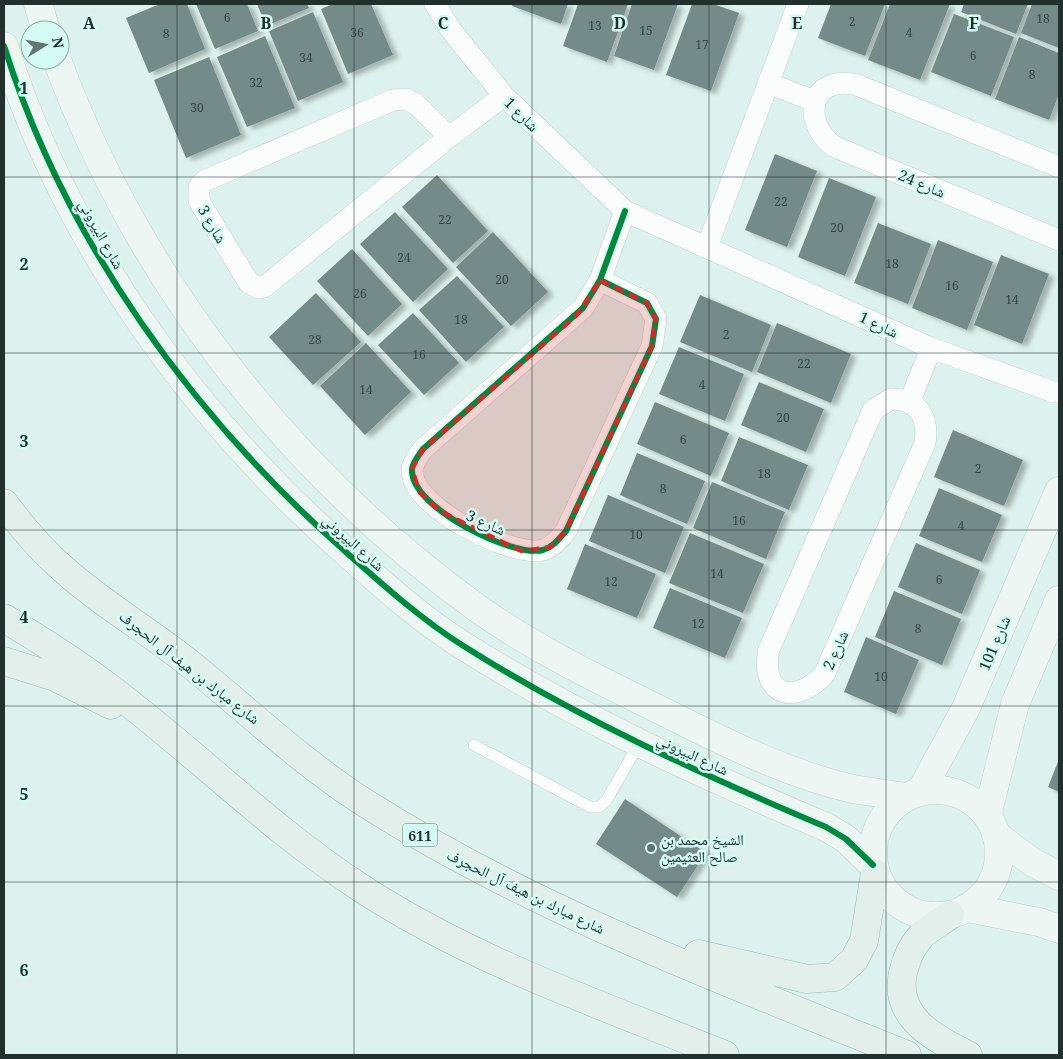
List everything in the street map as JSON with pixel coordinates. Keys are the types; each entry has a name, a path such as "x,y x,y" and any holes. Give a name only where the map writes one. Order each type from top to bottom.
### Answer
{"main road":[{"name":"شارع مبارك بن هيف آل الحجرف","path":"4,503 31,538 62,568 188,662 325,776 363,801 472,866 611,933 907,1055"},
{"path":"4,618 108,686 301,846 361,888 424,926 490,959 725,1055"},
{"path":"4,661 55,678 160,730"},
{"path":"611,933 769,972 807,979 835,977 854,960 864,941 874,869"},
{"path":"959,912 922,934 913,946 906,962 900,987 906,1010 929,1034 968,1055"}],"street":[{"path":"38,4 43,20"},
{"name":"شارع 1","path":"435,4 451,30 504,96 625,211 931,348 1057,394"},
{"path":"707,248 798,4"},
{"name":"شارع البيروني","path":"4,46 28,112 65,192 119,290 202,406 264,474 344,551 390,591 476,653 535,689 640,742 826,827 846,839 874,869"},
{"name":"شارع البيروني","path":"61,70 102,166 147,249 186,310 285,438 377,527 474,605 549,654 702,731 791,769 852,788 914,794"},
{"path":"768,83 814,100 820,93 838,83 857,85 1059,167"},
{"name":"شارع 3","path":"449,137 416,104 406,99 394,100 204,181 199,187 199,201 249,283 259,288 264,288 449,137 504,96"},
{"name":"شارع 24","path":"814,100 814,122 824,139 833,146 1059,240"},
{"name":"شارع 3","path":"600,280 647,303 656,319 652,346 566,531 551,547 538,551 521,551 459,524 438,510 420,493 414,481 412,469 423,450 583,308 600,280 625,211"},
{"path":"910,401 931,348"},
{"name":"شارع 2","path":"891,399 910,401 920,410 926,436 925,443 826,673 809,689 796,693 783,691 773,684 768,671 768,652 873,410 891,399"},
{"name":"شارع 101","path":"914,794 966,708 1059,491"},
{"path":"344,551 358,551 369,546 376,537 377,527"},
{"path":"390,591 390,576 394,566 401,561 420,563"},
{"path":"959,912 984,895 995,876 999,856 992,826 1015,704 1059,600"},
{"path":"1059,876 1032,862 992,826 969,799 946,791 914,794 886,814 874,838 874,869 887,894 904,909 926,916 959,912 1039,922 1059,929"}],"lane":[{"path":"474,745 590,807 599,807 606,801 640,742"}],"highlighted area":[{"path":"600,280 647,303 656,319 652,346 566,531 551,547 521,551 438,510 420,493 412,469 423,449 576,316"}],"building":[{"path":"160,4 187,4 205,49 149,73 126,18"},
{"path":"196,4 247,4 258,31 215,49"},
{"path":"257,4 307,4 309,8 266,26"},
{"path":"333,4 371,4 393,55 348,74 321,9"},
{"path":"512,4 568,4 561,24 512,6"},
{"path":"578,4 628,4 607,62 563,46"},
{"path":"632,4 678,4 654,70 614,56"},
{"path":"692,4 713,4 739,13 711,91 666,75"},
{"path":"831,4 885,4 865,56 818,38"},
{"path":"890,4 950,4 920,80 868,60"},
{"path":"964,4 1028,4 1016,34 961,12"},
{"path":"1032,4 1059,4 1059,48 1021,33"},
{"path":"313,12 343,82 298,101 269,31"},
{"path":"954,14 1014,37 991,96 931,72"},
{"path":"265,36 295,108 247,127 217,57"},
{"path":"1019,37 1059,53 1059,94 1049,120 995,99"},
{"path":"209,57 241,135 186,158 154,80"},
{"path":"775,154 817,171 787,247 745,230"},
{"path":"437,175 488,231 453,263 402,207"},
{"path":"829,178 876,197 845,276 798,257"},
{"path":"395,212 448,269 413,302 360,244"},
{"path":"878,223 931,244 908,304 854,283"},
{"path":"493,232 548,292 511,326 456,267"},
{"path":"938,240 993,262 967,330 912,308"},
{"path":"352,249 402,304 368,336 317,281"},
{"path":"1001,255 1049,274 1022,344 974,325"},
{"path":"457,276 504,327 466,362 419,310"},
{"path":"316,293 361,342 313,385 269,337"},
{"path":"700,295 771,325 752,372 680,342"},
{"path":"413,313 459,363 424,395 378,345"},
{"path":"777,323 851,354 831,403 757,372"},
{"path":"366,343 411,392 365,435 320,386"},
{"path":"679,347 744,374 725,421 659,394"},
{"path":"759,382 824,409 806,452 741,425"},
{"path":"655,402 729,433 711,476 637,444"},
{"path":"953,430 1023,460 1004,506 934,477"},
{"path":"739,437 808,465 789,510 721,481"},
{"path":"637,453 705,481 687,524 620,495"},
{"path":"712,482 785,512 766,559 693,528"},
{"path":"939,488 1002,515 982,562 919,536"},
{"path":"608,495 684,527 665,573 589,541"},
{"path":"690,533 764,564 743,613 669,583"},
{"path":"916,543 980,570 962,614 898,587"},
{"path":"585,544 656,574 637,618 567,589"},
{"path":"670,588 742,618 725,658 653,628"},
{"path":"894,591 961,619 942,665 875,637"},
{"path":"866,637 919,660 896,714 844,692"},
{"path":"1059,759 1059,792 1048,787"},
{"name":"الشيخ محمد بن صالح العثيمين","path":"625,799 706,853 677,897 596,844"}],"cycle path":[{"path":"4,46 30,119 62,189 99,257 141,322 187,385 237,444 291,500 347,553 417,613 462,645 506,672 640,744 826,827 846,839 873,865"},
{"path":"600,280 647,303 656,319 652,346 566,531 547,549 529,550 509,546 465,527 427,499 416,484 412,469 416,459 423,449 583,308 600,280 625,211"}],"place":[{"name":"الشيخ محمد بن صالح العثيمين","path":"651,848"}]}
